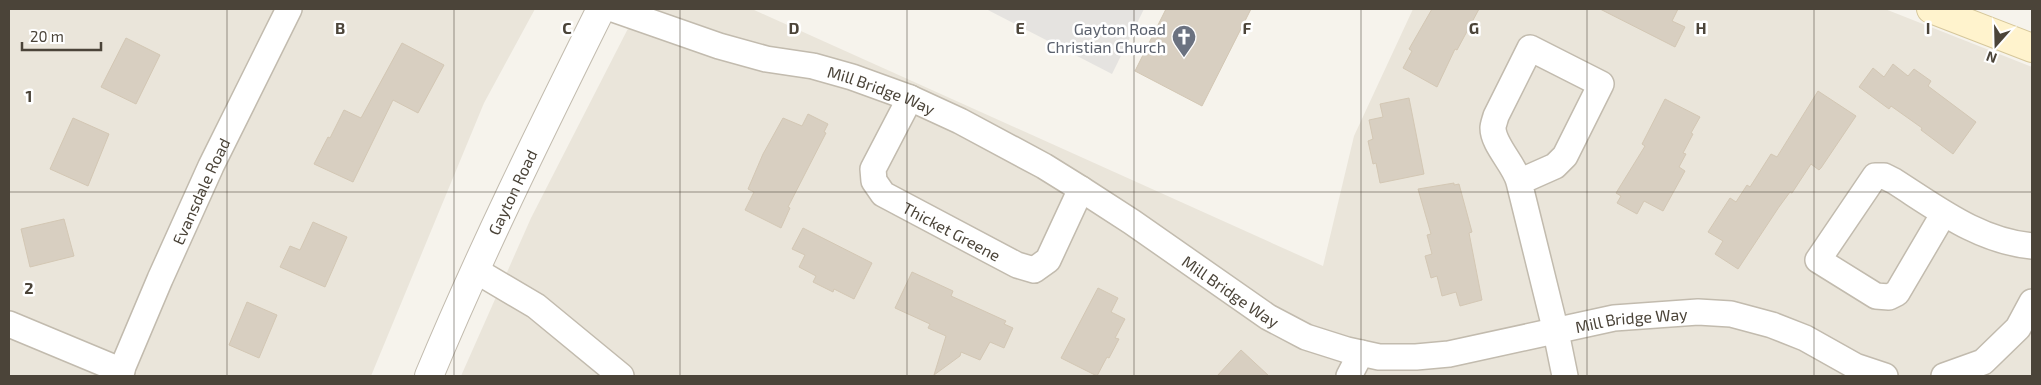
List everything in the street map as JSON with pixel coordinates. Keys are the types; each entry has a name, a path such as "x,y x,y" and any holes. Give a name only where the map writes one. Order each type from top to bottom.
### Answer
{"main road":[{"path":"1931,9 2032,48"}],"street":[{"name":"Evansdale Road","path":"121,374 160,279 211,166 289,9"},
{"name":"Gayton Road","path":"429,376 527,156 601,9"},
{"name":"Mill Bridge Way","path":"613,9 719,46 852,76 910,98 960,121 1044,166 1132,222 1268,317 1306,337 1361,353 1379,357 1416,357 1449,354 1614,318 1698,312 1731,314 1772,326 1805,338 1855,366 1885,376"},
{"path":"1519,182 1554,166 1565,156 1600,84 1530,48 1496,116 1492,128 1507,161 1517,175 1565,376"},
{"name":"Thicket Greene","path":"910,98 873,169 874,181 883,194 1017,265 1034,270 1048,260 1081,189"},
{"path":"1944,213 1897,293 1889,297 1876,296 1818,260 1875,176 1884,176 1894,181 1944,213 1958,222 1992,238 2010,244 2032,246"},
{"path":"476,270 536,306 621,376"},
{"path":"1948,376 1983,362 2018,328 2032,302"},
{"path":"9,324 121,374"},
{"path":"1349,376 1361,353"}],"shaded area":[{"path":"9,9 535,9 484,103 371,376 9,376"},
{"path":"638,9 752,9 1323,266 1354,136 1413,9 1885,9 2032,67 2032,376 461,376 531,218"},
{"path":"986,9 1144,9 1112,74"}],"building":[{"name":"Gayton Road Christian Church","path":"1166,9 1251,9 1202,106 1135,71"},
{"path":"1432,9 1479,9 1457,50 1455,49 1437,87 1403,68 1412,51 1409,49"},
{"path":"1600,9 1678,9 1672,21 1685,27 1675,47"},
{"path":"126,38 160,55 136,104 101,87"},
{"path":"402,43 444,65 418,113 393,100 353,182 314,164 344,110 361,118"},
{"path":"1893,64 1908,76 1914,69 1931,81 1928,86 1976,122 1953,154 1921,130 1922,128 1891,106 1889,109 1859,87 1873,68 1884,77"},
{"path":"1818,91 1856,116 1821,168 1819,170 1811,164 1792,193 1790,192 1779,207 1738,269 1715,254 1723,241 1708,232 1730,198 1736,202 1747,185 1750,187 1771,154 1777,157"},
{"path":"1409,98 1424,174 1380,183 1376,163 1373,164 1368,141 1373,139 1369,120 1383,117 1380,104"},
{"path":"1665,99 1700,117 1691,133 1693,134 1683,153 1686,154 1679,167 1685,171 1663,211 1644,201 1637,214 1617,203 1621,196 1616,193 1645,146 1642,144"},
{"path":"808,114 828,124 824,132 826,133 788,207 790,208 781,228 745,210 754,192 748,189 763,154 783,118 802,126"},
{"path":"73,118 109,134 88,186 50,169"},
{"path":"1454,183 1454,185 1459,184 1472,232 1469,233 1482,300 1460,306 1456,292 1442,296 1437,276 1431,278 1425,256 1432,254 1427,235 1431,234 1418,189"},
{"path":"64,219 74,256 30,267 21,229"},
{"path":"313,222 347,237 325,287 280,267 290,246 300,250"},
{"path":"803,228 872,263 854,299 834,289 833,292 813,282 816,276 799,267 805,255 792,249"},
{"path":"912,272 953,291 951,296 1006,321 1004,324 1013,328 1004,348 990,342 980,360 961,352 960,356 934,375 946,336 928,328 930,324 895,308"},
{"path":"1098,288 1118,298 1111,312 1125,319 1115,338 1119,339 1097,376 1061,358"},
{"path":"247,302 277,315 259,358 229,345"},
{"path":"1241,350 1269,376 1217,376"}],"place":[{"name":"Gayton Road Christian Church","path":"1184,58"}]}
